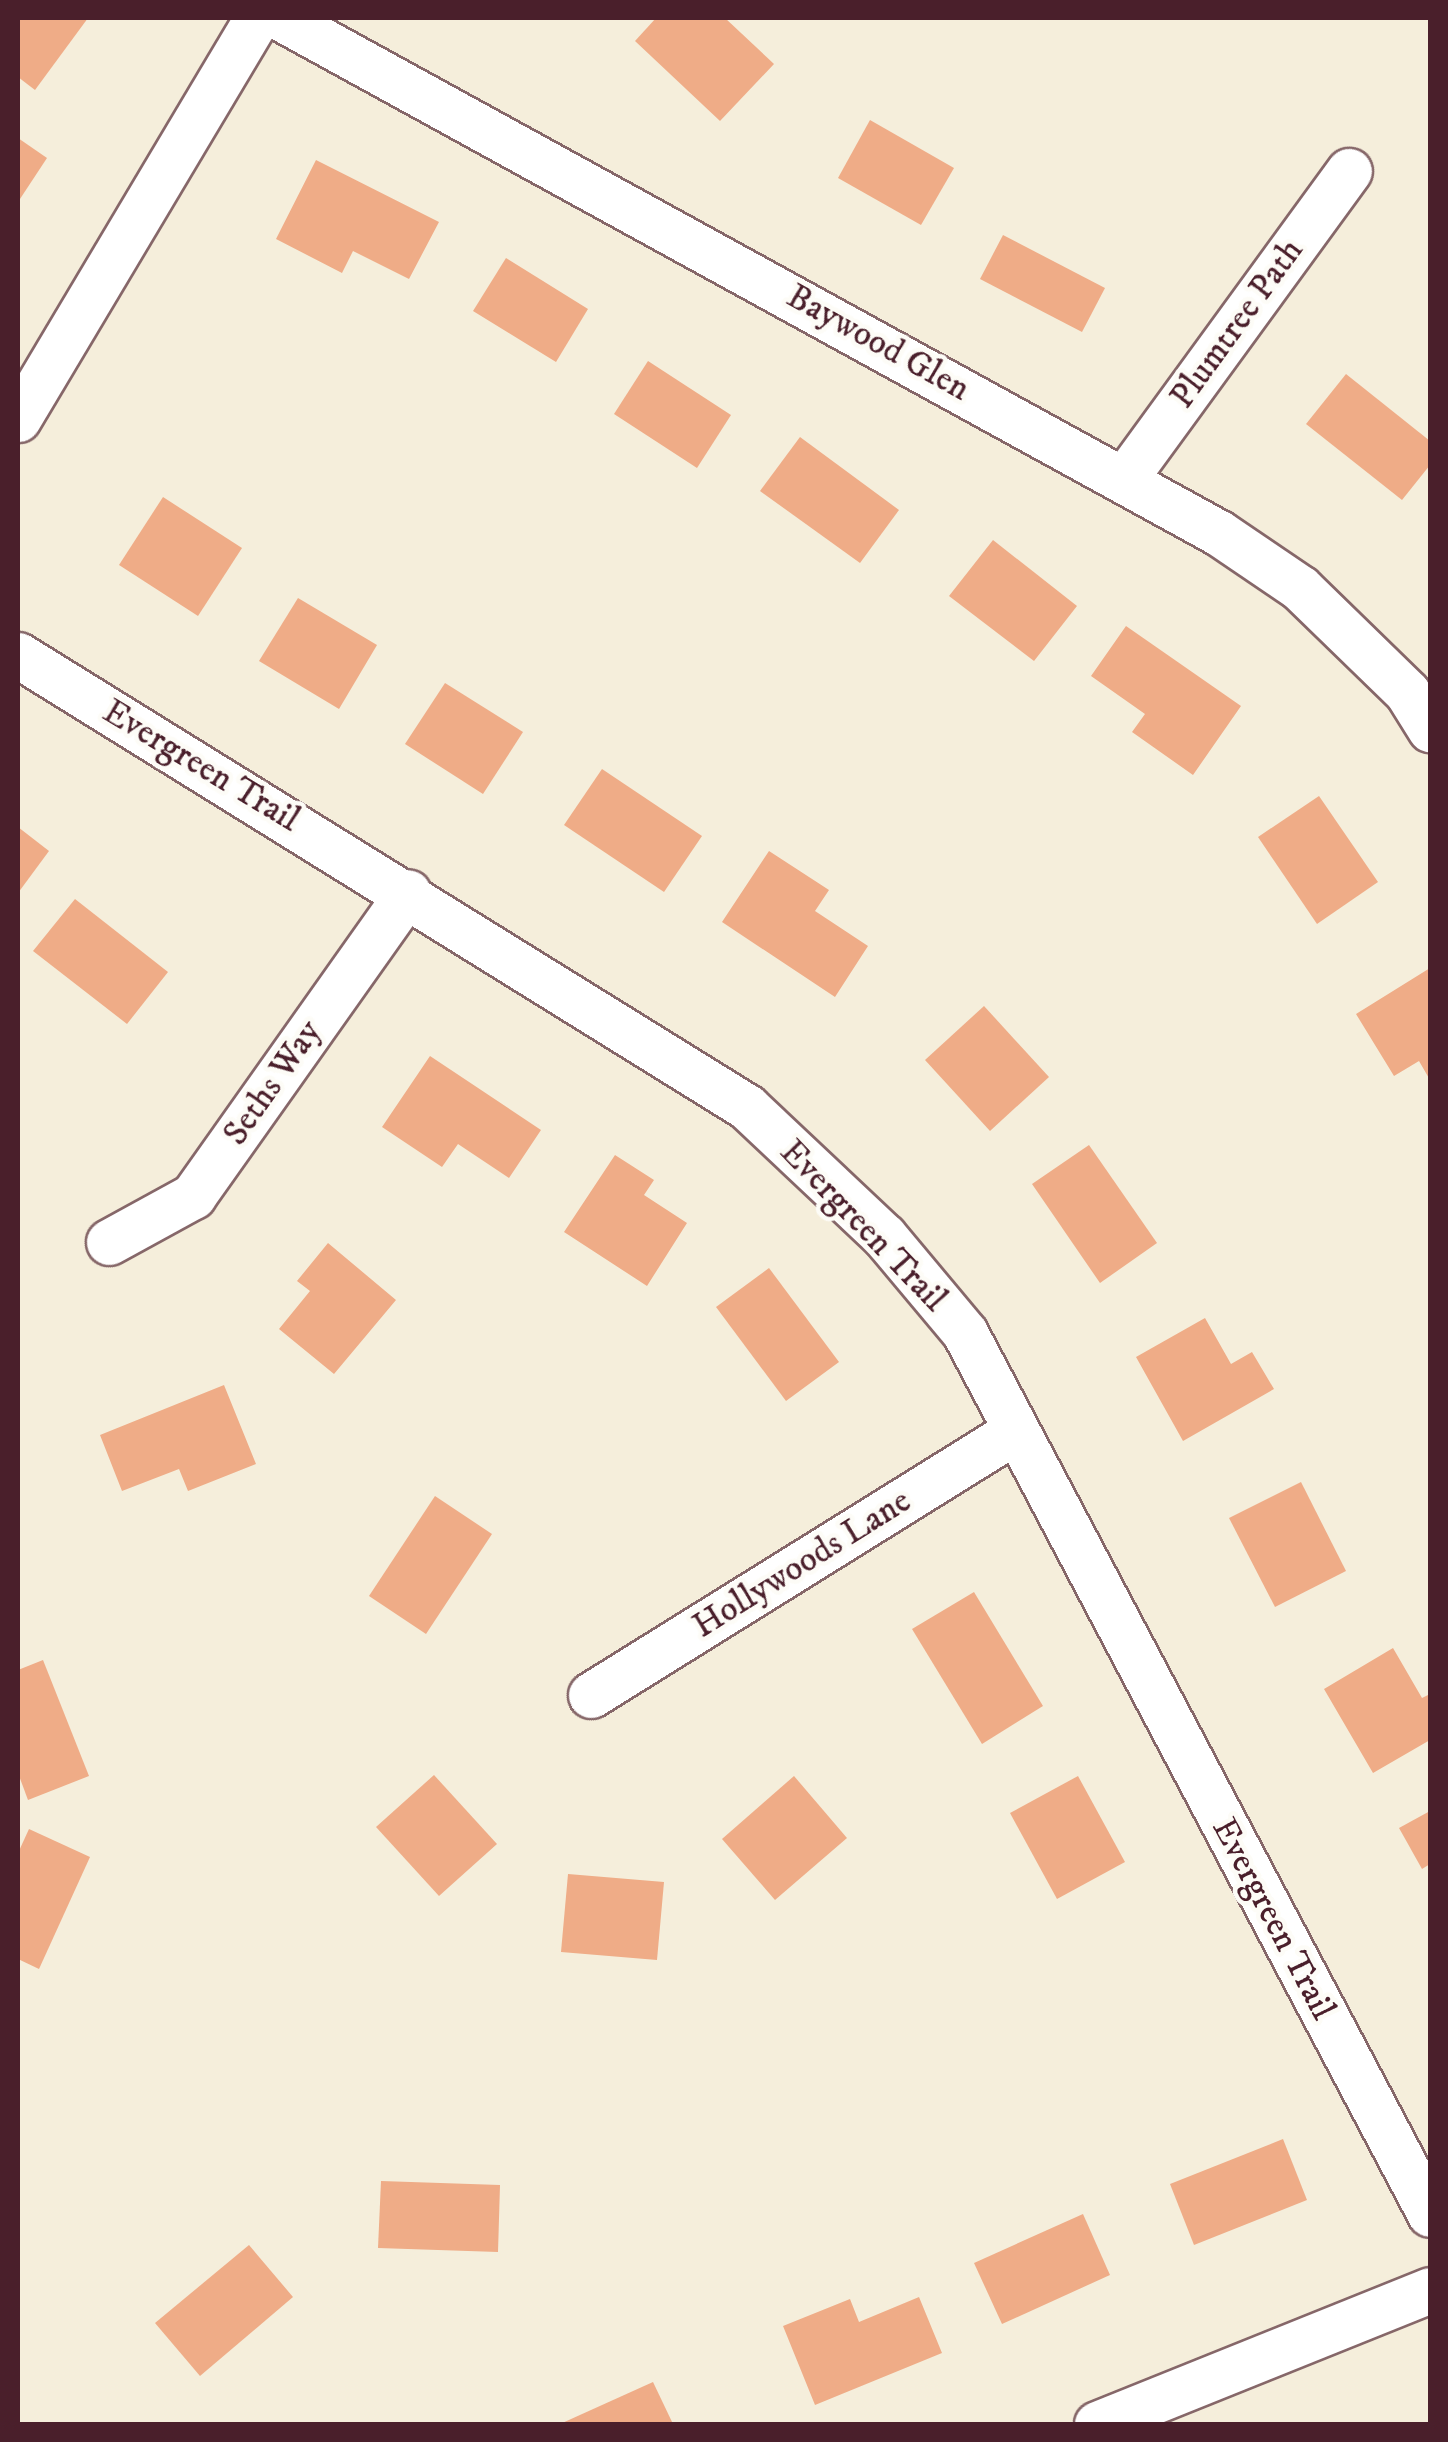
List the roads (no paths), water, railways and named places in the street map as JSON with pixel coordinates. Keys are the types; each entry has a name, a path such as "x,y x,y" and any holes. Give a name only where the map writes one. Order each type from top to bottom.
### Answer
{"street":[{"path":"18,418 257,18"},
{"name":"Baywood Glen","path":"281,18 1125,478 1300,588 1406,692 1430,728"},
{"name":"Plumtree Path","path":"1125,478 1349,171"},
{"name":"Evergreen Trail","path":"18,655 408,892 747,1107 884,1236 965,1333 1430,2214"},
{"name":"Seths Way","path":"109,1242 193,1196 408,892"},
{"name":"Hollywoods Lane","path":"590,1695 1014,1432"},
{"path":"1097,2424 1430,2290"}]}
